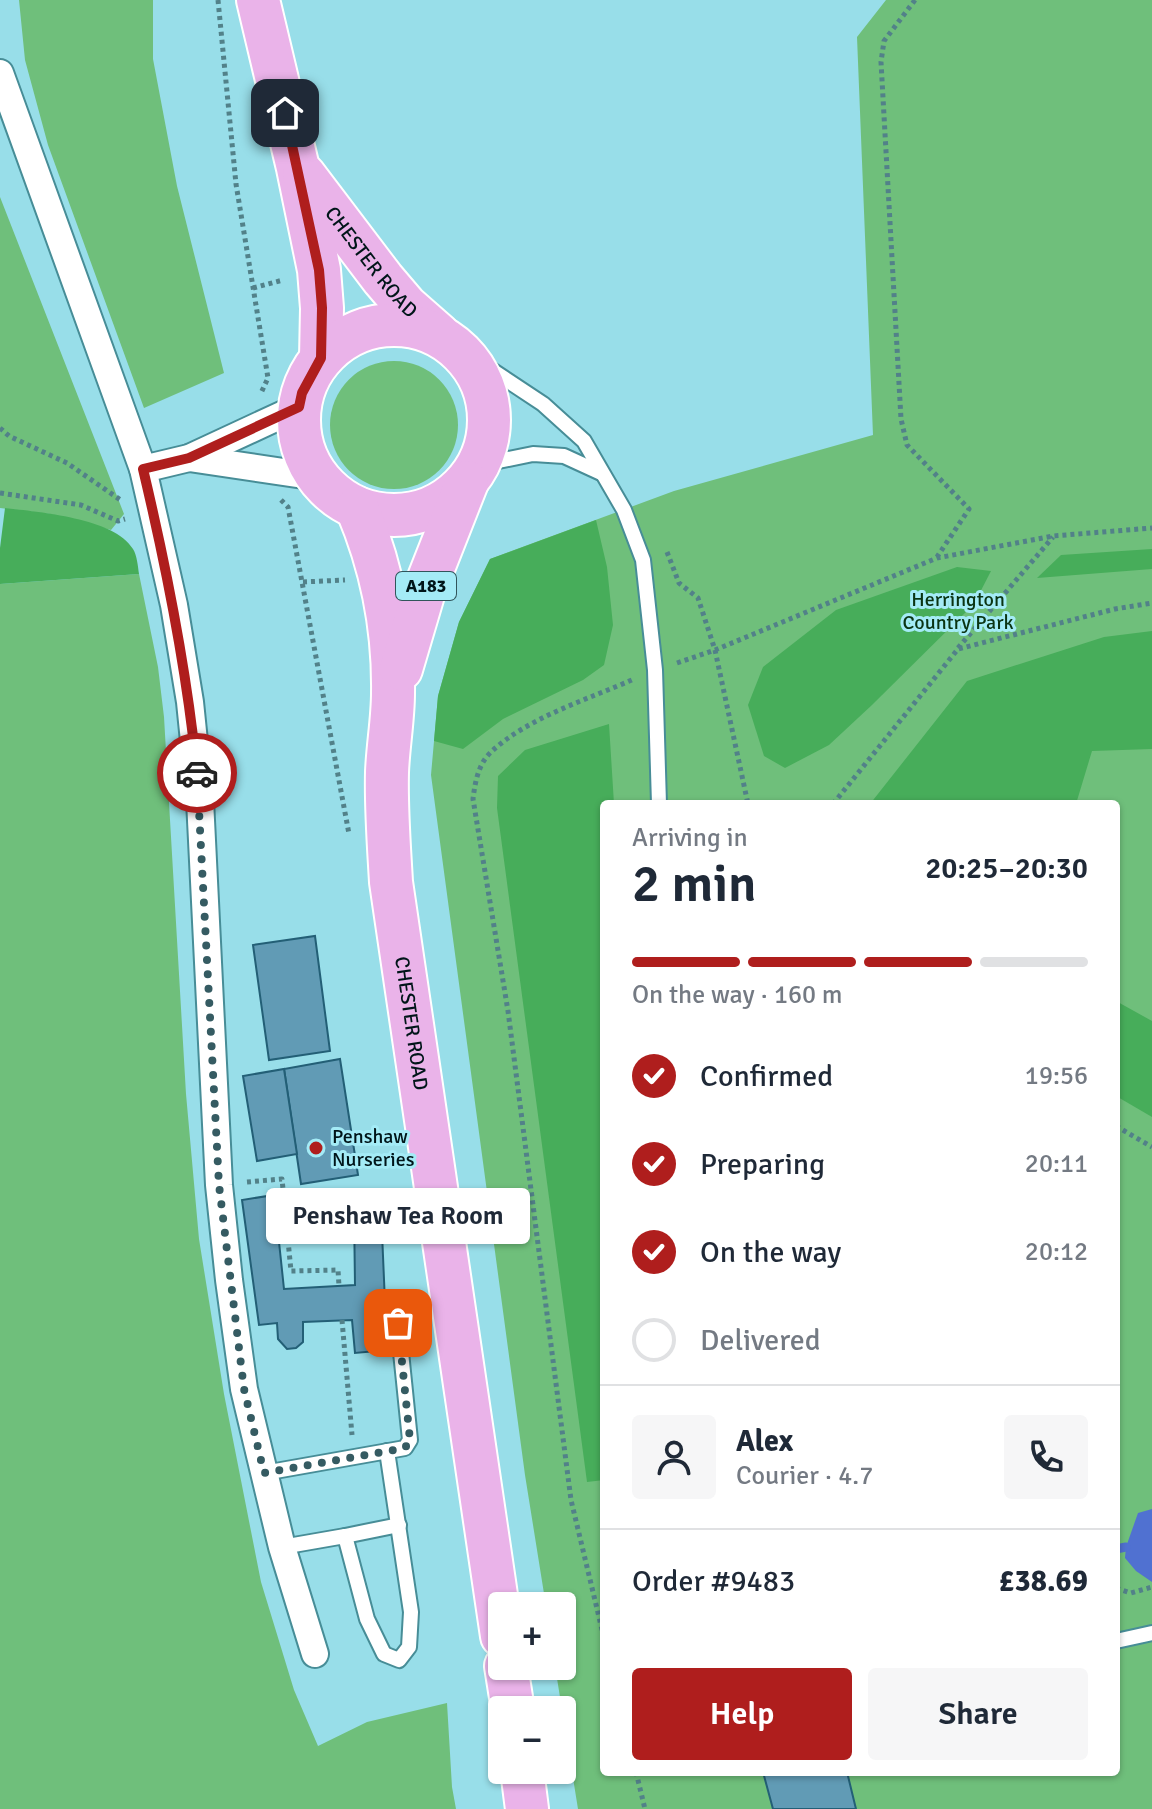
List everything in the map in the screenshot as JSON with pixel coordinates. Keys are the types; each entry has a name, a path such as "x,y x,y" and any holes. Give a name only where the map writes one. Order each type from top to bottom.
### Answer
{"main road":[{"name":"CHESTER ROAD","path":"258,0 298,168 406,306 449,342"},
{"path":"298,168 319,270 321,358"},
{"path":"405,325 449,342 473,365 489,408 488,441 473,474 452,497 409,515 375,514 357,508 329,491 317,477 302,446 299,407 302,393 321,358 335,345 365,328 405,325"},
{"name":"CHESTER ROAD","path":"393,693 424,591 473,474"},
{"name":"CHESTER ROAD","path":"357,508 382,578 388,612 393,693 387,773 391,882 496,1592"},
{"path":"524,1784 527,1809"}],"street":[{"path":"0,73 143,469 174,605 192,716 200,800 219,1185 244,1389 282,1547 315,1654"},
{"path":"143,469 189,458 299,407"},
{"path":"189,458 317,477"}],"lane":[{"path":"449,342 543,404 584,441 624,510 643,560 655,670 659,800"},
{"path":"473,474 533,454 564,456 601,473"},
{"path":"264,1473 405,1448 410,1440 398,1323"},
{"path":"345,1536 367,1619 384,1654 399,1660 409,1647 411,1612 387,1451"},
{"path":"282,1547 399,1525"},
{"path":"1120,1640 1152,1633"}],"path":[{"path":"218,0 236,184 268,378 249,407 230,418 236,436"},
{"path":"915,0 884,41 881,62 901,419 907,445 969,509 937,558"},
{"path":"0,428 9,436 67,463 119,499 153,512"},
{"path":"244,466 251,487 277,496 288,507 351,844"},
{"path":"0,493 81,505 118,521 153,512"},
{"path":"600,1621 571,1500 508,1011 473,799 475,779 488,754 527,726 655,670 715,650 937,558 1053,536 1152,528"},
{"path":"836,800 1053,536"},
{"path":"303,582 382,578"},
{"path":"958,649 1115,609 1152,603"},
{"path":"634,664 635,679"},
{"path":"1120,1128 1152,1147"},
{"path":"219,1185 282,1179 291,1271 338,1270 339,1286"},
{"path":"342,1320 354,1457"},
{"path":"1120,1589 1131,1593 1152,1587"},
{"path":"637,1776 645,1809"}],"green space":[{"path":"19,0 153,0 153,59 177,186 224,373 144,408 48,145 25,60"},
{"name":"Herrington Country Park","path":"886,0 1152,0 1152,1809 578,1809 574,1784 576,1696 560,1696 557,1680 576,1680 576,1592 544,1592 525,1475 431,775 438,696 459,622 490,559 674,491 873,435 857,37"},
{"path":"0,197 124,514 111,530 50,514 0,508"},
{"path":"394,361 418,366 439,380 453,401 458,425 453,449 439,470 418,484 394,489 370,484 349,470 335,449 330,425 335,401 349,380 370,366"},
{"path":"5,508 75,518 110,530 133,549 139,574 0,584"},
{"path":"596,520 607,567 613,625 604,665 583,680 503,719 463,749 434,741 438,696 459,622 490,559"},
{"path":"1152,549 1152,569 1037,578 1061,555"},
{"path":"957,567 991,571 974,604 872,705 829,745 785,768 764,756 748,705 763,667 836,610"},
{"path":"139,574 158,667 164,717 186,1094 199,1239 224,1394 261,1582 294,1690 318,1746 367,1722 447,1703 456,1809 0,1809 0,584"},
{"path":"1152,631 1152,749 1092,751 1077,800 873,800 967,681 1104,637"},
{"path":"609,724 614,800 600,800 600,1480 587,1482 497,808 498,776 525,750"},
{"path":"1120,1003 1152,1021 1152,1117 1120,1098"}],"water":[{"path":"1152,1509 1152,1582 1136,1571 1125,1558 1138,1513"}],"building":[{"path":"315,936 330,1051 269,1060 253,945"},
{"path":"340,1059 358,1175 301,1184 284,1069"},
{"path":"284,1069 297,1154 257,1161 243,1076"},
{"path":"274,1195 284,1289 355,1285 354,1210 362,1202 373,1201 381,1209 387,1350 355,1353 352,1320 303,1322 303,1342 296,1348 287,1349 278,1339 277,1323 259,1325 242,1200"},
{"path":"764,1776 848,1776 856,1809 773,1809"}],"waterway":[{"path":"1120,1548 1126,1547"}],"way so far":[{"path":"197,773 219,1185 244,1389 264,1473 405,1448 410,1440 398,1323"}],"place":[{"name":"Penshaw Nurseries","path":"316,1148"},
{"name":"Penshaw Tea Room","path":"398,1323"}],"route":[{"path":"197,773 190,702 174,605 143,469 189,458 299,407 302,393 321,358 319,270 285,113"}]}
